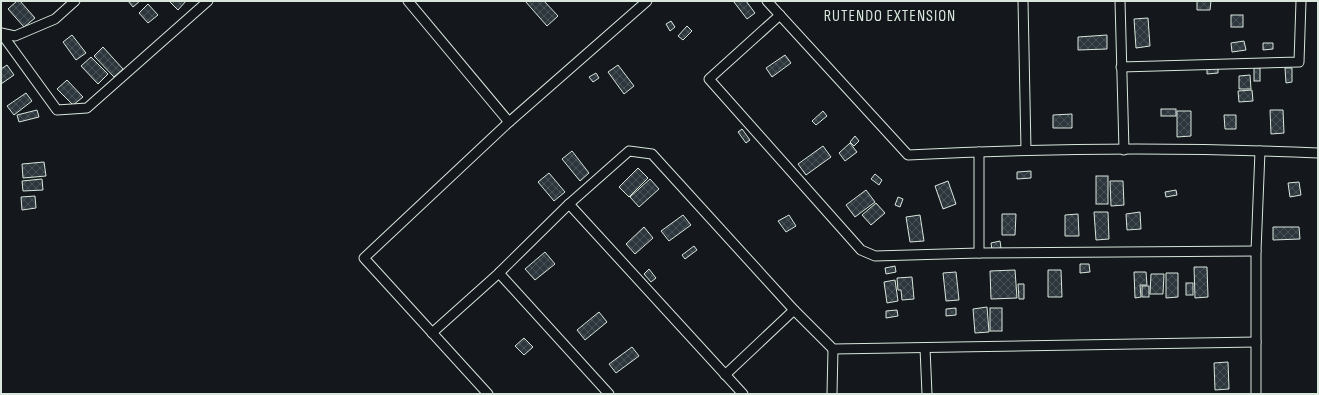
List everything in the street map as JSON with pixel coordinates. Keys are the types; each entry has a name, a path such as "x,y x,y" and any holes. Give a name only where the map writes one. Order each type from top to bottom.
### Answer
{"street":[{"path":"1,33 16,36 55,19 75,1"},
{"path":"1,33 57,110 87,108 208,1"},
{"path":"408,1 509,122"},
{"path":"488,394 364,258 509,122 647,1"},
{"path":"768,1 908,155 1026,150 1260,150 1318,154"},
{"path":"1023,1 1026,150"},
{"path":"1120,1 1124,150"},
{"path":"1121,67 1299,62 1301,1"},
{"path":"780,15 708,80 861,250 875,256 979,253 1256,251"},
{"path":"1256,394 1256,251 1260,150"},
{"path":"432,333 499,273 569,204 630,151 652,154 794,310 833,349 1256,342"},
{"path":"979,152 979,253"},
{"path":"569,204 743,394"},
{"path":"499,273 609,394"},
{"path":"725,375 794,310"},
{"path":"925,348 927,394"},
{"path":"832,394 833,349"}],"building":[{"path":"17,1 20,1 35,18 24,27 8,9"},
{"path":"128,1 140,1 133,7"},
{"path":"169,1 186,1 178,10"},
{"path":"525,1 544,1 558,16 547,26"},
{"path":"746,1 755,13 747,19 734,2"},
{"path":"1197,1 1211,1 1210,10 1197,10"},
{"path":"148,4 158,15 148,23 139,13"},
{"path":"1231,15 1243,15 1243,27 1231,27"},
{"path":"1148,18 1150,46 1136,48 1134,19"},
{"path":"671,21 675,27 670,31 666,24"},
{"path":"687,26 692,31 683,40 678,36"},
{"path":"72,35 86,53 76,60 63,42"},
{"path":"1107,35 1107,49 1078,50 1078,37"},
{"path":"1244,41 1246,50 1232,52 1231,43"},
{"path":"1263,43 1273,43 1273,49 1263,50"},
{"path":"103,47 123,69 114,77 94,56"},
{"path":"785,55 791,63 772,77 766,68"},
{"path":"91,57 108,74 98,84 81,66"},
{"path":"7,65 14,75 1,84 1,69"},
{"path":"618,65 634,86 624,94 608,72"},
{"path":"1218,66 1218,73 1207,74 1207,67"},
{"path":"1254,68 1260,68 1260,81 1254,81"},
{"path":"1285,68 1292,68 1292,82 1286,83"},
{"path":"596,73 599,78 593,82 589,77"},
{"path":"1250,75 1251,89 1239,89 1239,76"},
{"path":"67,80 83,97 73,105 57,89"},
{"path":"1252,90 1253,101 1239,102 1238,91"},
{"path":"26,93 32,101 14,115 7,106"},
{"path":"1161,109 1176,109 1176,116 1161,116"},
{"path":"37,110 39,117 19,122 17,115"},
{"path":"1270,110 1283,110 1284,133 1271,134"},
{"path":"823,111 827,116 816,125 812,121"},
{"path":"1177,111 1191,111 1191,136 1177,137"},
{"path":"1072,114 1072,128 1053,128 1053,115"},
{"path":"1224,115 1236,115 1236,129 1225,129"},
{"path":"742,129 750,140 746,143 738,132"},
{"path":"855,136 859,141 854,146 850,142"},
{"path":"850,143 857,152 845,161 839,153"},
{"path":"823,146 831,157 806,175 798,164"},
{"path":"572,151 589,173 580,181 562,159"},
{"path":"44,162 46,176 23,178 22,164"},
{"path":"638,168 648,178 629,197 619,187"},
{"path":"1031,171 1031,178 1017,179 1017,172"},
{"path":"549,173 565,192 554,201 538,182"},
{"path":"875,174 882,180 879,185 871,179"},
{"path":"1096,176 1108,176 1108,204 1096,204"},
{"path":"42,179 43,190 23,191 22,181"},
{"path":"650,179 659,189 639,207 630,197"},
{"path":"948,181 956,204 943,209 935,186"},
{"path":"1110,181 1123,181 1124,205 1111,206"},
{"path":"1299,182 1301,195 1290,197 1288,183"},
{"path":"866,190 875,202 855,217 846,205"},
{"path":"1176,190 1177,195 1166,197 1165,192"},
{"path":"35,196 36,208 22,210 21,197"},
{"path":"898,197 903,199 900,207 895,205"},
{"path":"876,203 885,213 871,225 862,215"},
{"path":"1094,212 1108,212 1109,239 1096,240"},
{"path":"1140,212 1141,229 1127,230 1126,214"},
{"path":"1002,214 1016,214 1015,235 1002,235"},
{"path":"1078,214 1079,236 1065,236 1065,215"},
{"path":"683,215 691,225 669,241 661,231"},
{"path":"789,215 796,226 786,232 778,221"},
{"path":"920,215 924,241 910,242 906,217"},
{"path":"644,227 653,238 635,254 626,244"},
{"path":"1273,227 1299,227 1300,239 1273,240"},
{"path":"1000,241 1001,248 992,250 991,243"},
{"path":"694,246 697,250 685,259 682,255"},
{"path":"545,252 555,264 535,280 525,269"},
{"path":"1080,264 1089,264 1090,272 1080,273"},
{"path":"895,266 896,272 886,274 885,268"},
{"path":"1194,267 1207,267 1208,297 1195,298"},
{"path":"649,269 656,278 651,282 644,274"},
{"path":"1015,270 1017,298 991,299 990,271"},
{"path":"1048,270 1061,270 1062,297 1048,297"},
{"path":"956,272 959,300 946,301 943,273"},
{"path":"1134,272 1146,272 1147,285 1140,285 1141,297 1135,298"},
{"path":"1166,273 1178,273 1178,297 1166,298"},
{"path":"1151,274 1164,274 1163,294 1150,294"},
{"path":"912,277 914,299 902,300 901,290 898,290 897,278"},
{"path":"895,280 898,301 887,303 884,282"},
{"path":"1186,283 1193,283 1193,295 1186,295"},
{"path":"1018,284 1024,284 1024,299 1019,299"},
{"path":"1142,286 1149,286 1149,297 1142,297"},
{"path":"987,307 989,332 975,333 973,309"},
{"path":"956,308 956,315 946,316 946,309"},
{"path":"990,308 1002,308 1002,331 990,331"},
{"path":"897,310 898,316 886,318 886,311"},
{"path":"599,312 607,322 585,340 577,330"},
{"path":"524,338 533,347 524,355 515,346"},
{"path":"632,347 639,356 616,373 609,364"},
{"path":"1228,362 1229,389 1215,390 1214,363"}],"district":[{"name":"RUTENDO EXTENSION","path":"890,16"}]}
